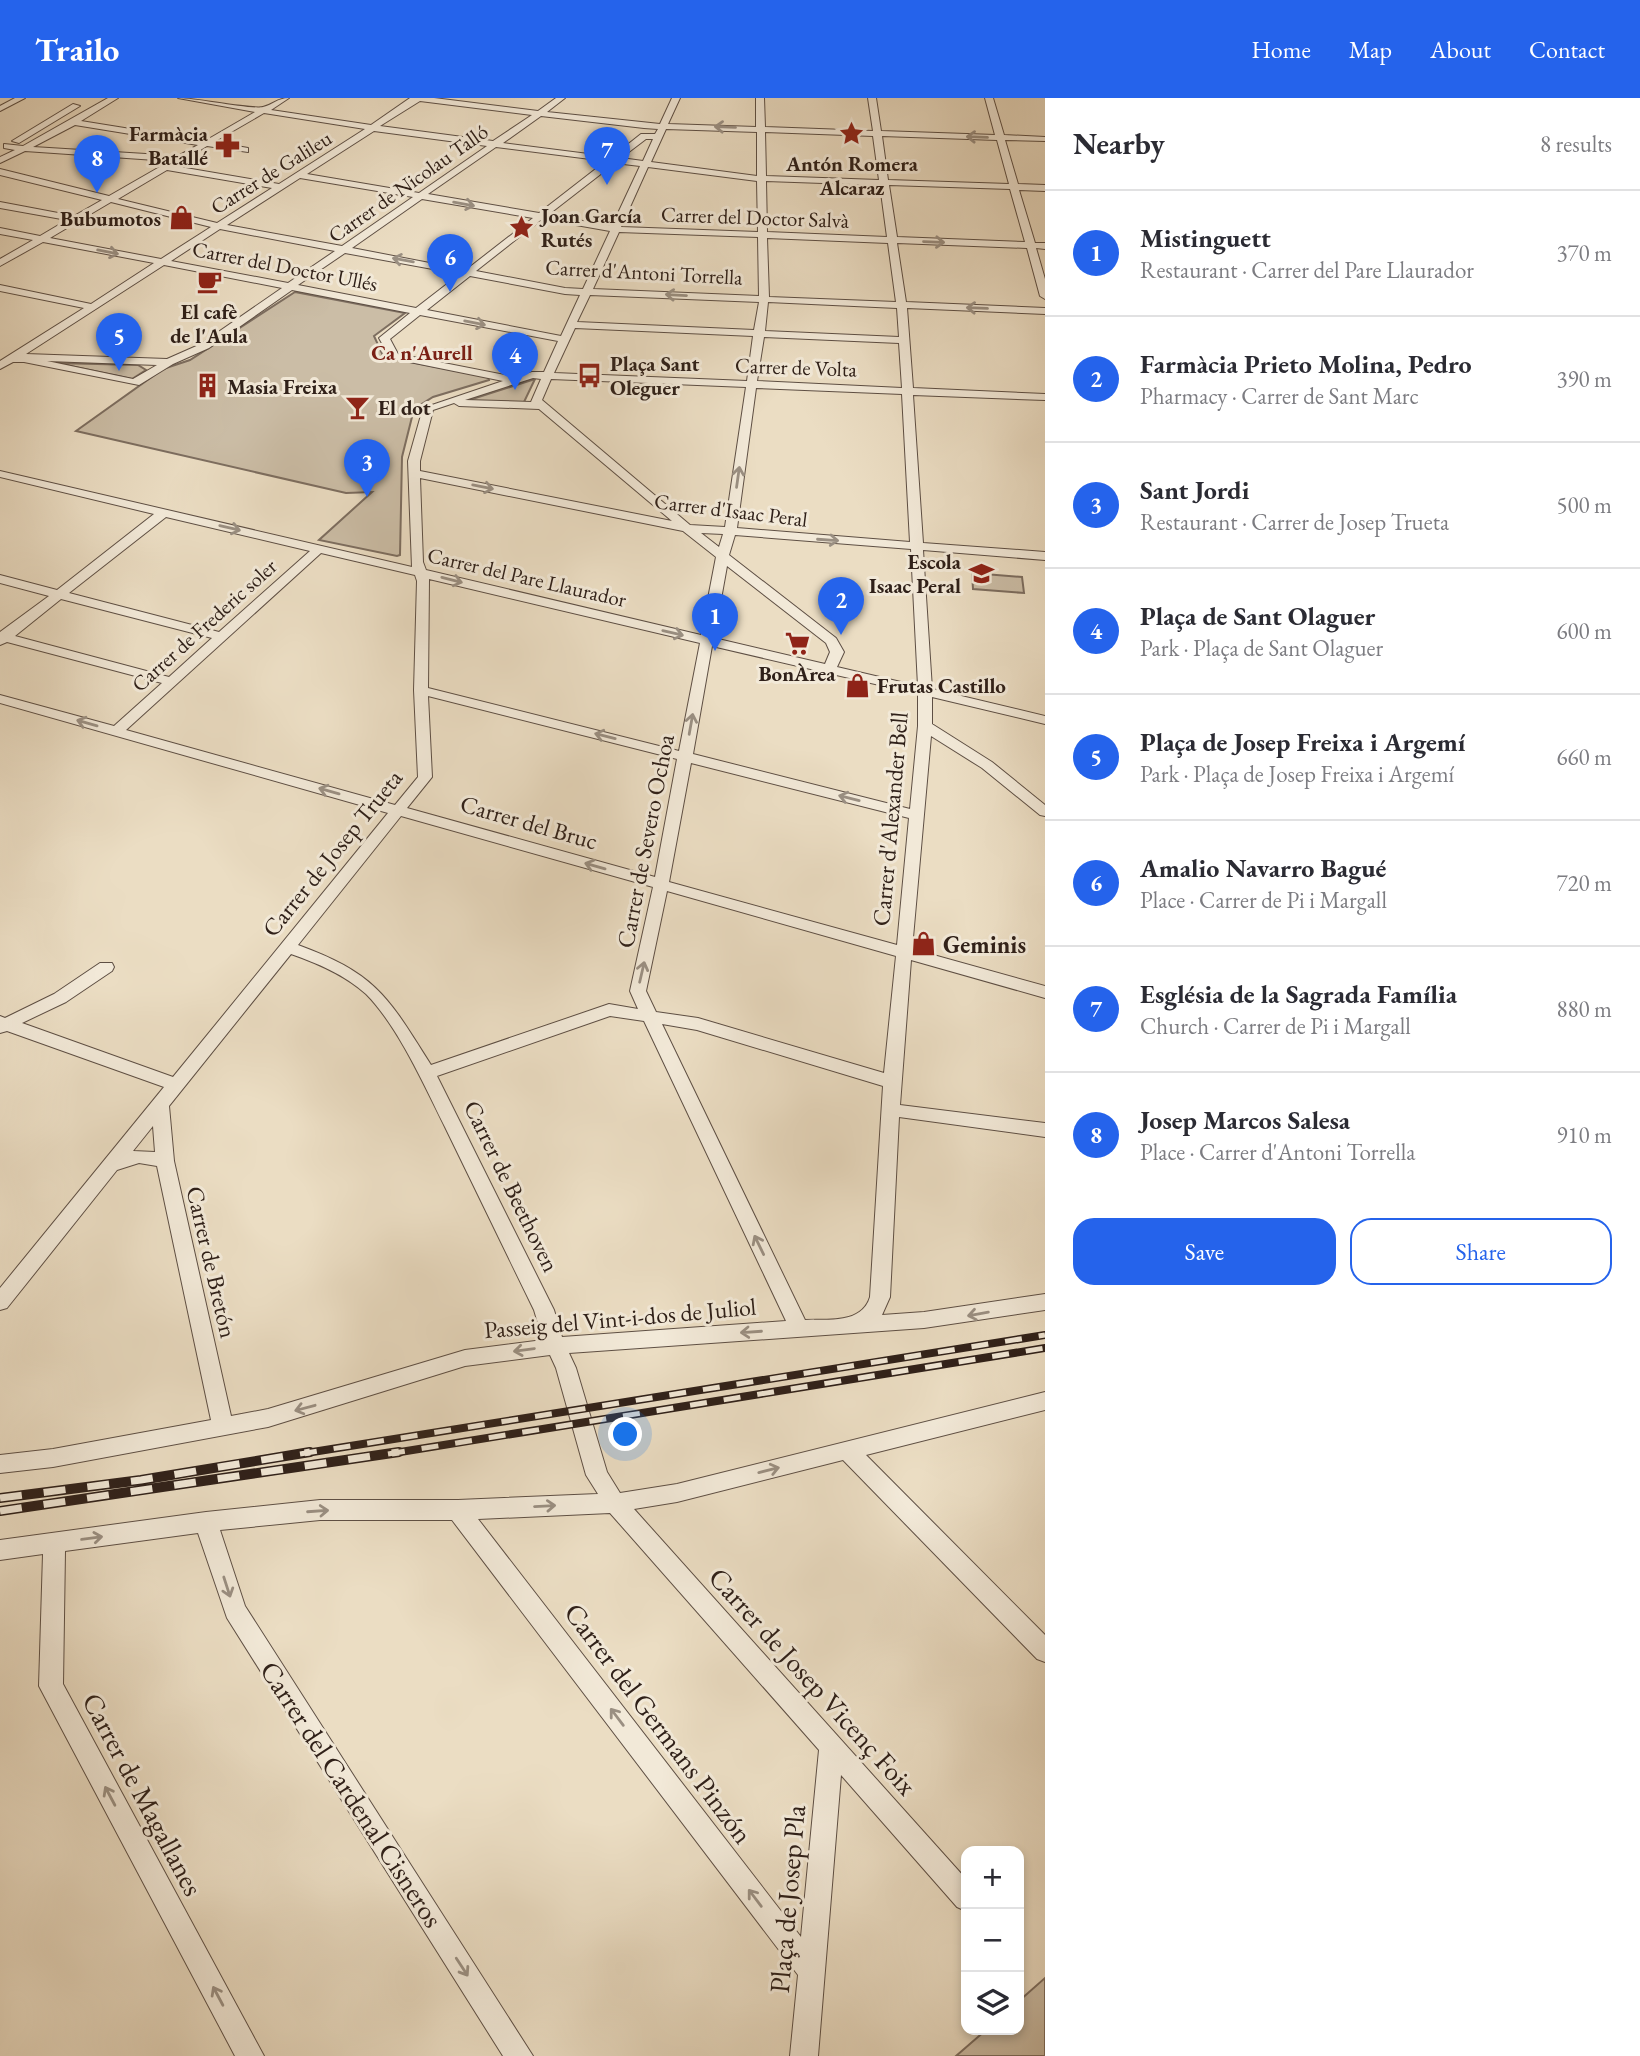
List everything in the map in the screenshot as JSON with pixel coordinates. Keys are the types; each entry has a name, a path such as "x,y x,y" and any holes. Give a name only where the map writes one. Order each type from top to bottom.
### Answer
{"street":[{"path":"0,109 21,98"},
{"path":"0,160 114,98"},
{"path":"181,98 373,128 763,178 1045,188"},
{"path":"0,262 285,98"},
{"path":"417,98 644,126 1045,139"},
{"name":"Carrer de Galileu","path":"0,366 6,359 164,262 417,98"},
{"name":"Carrer de Nicolau Talló","path":"6,359 24,359 135,383 169,362 194,353 561,98"},
{"path":"676,98 536,401 687,528 831,641 837,652 829,669"},
{"name":"Carrer de Severo Ochoa","path":"760,98 764,299 730,533 723,554 661,885 638,991 799,1328"},
{"name":"Carrer d'Alexander Bell","path":"854,1325 867,1319 876,1310 880,1297 892,1082 925,726 919,547 905,340 872,98"},
{"path":"989,98 1045,296"},
{"path":"3,148 84,102"},
{"path":"72,122 244,150"},
{"path":"515,380 394,356 384,338 644,136 659,137"},
{"path":"3,148 180,159"},
{"path":"166,167 281,187"},
{"name":"Carrer d'Antoni Torrella","path":"0,172 218,226 565,291 1045,311"},
{"name":"Carrer del Doctor Salvà","path":"300,175 614,229 1045,246"},
{"path":"0,205 74,219"},
{"name":"Carrer del Doctor Ullés","path":"0,231 563,340"},
{"path":"0,288 93,307"},
{"path":"571,325 905,340"},
{"path":"6,359 169,362"},
{"name":"Carrer de Volta","path":"515,380 546,375 1045,397"},
{"path":"445,402 515,380"},
{"path":"445,402 542,406"},
{"name":"Carrer de Josep Trueta","path":"0,1302 425,777 421,690 423,581 419,573 414,461 428,408 445,402"},
{"name":"Carrer del Pare Llaurador","path":"0,474 1045,720"},
{"name":"Carrer d'Isaac Peral","path":"415,474 687,528 1045,556"},
{"path":"0,489 17,478"},
{"path":"2,638 164,512"},
{"name":"Carrer de Frederic soler","path":"116,732 319,549"},
{"path":"0,579 222,637"},
{"path":"2,638 172,682"},
{"path":"421,690 915,815"},
{"name":"Carrer del Bruc","path":"0,699 1045,992"},
{"path":"925,726 987,765 1045,812"},
{"name":"Carrer de Beethoven","path":"289,947 324,960 371,990 387,1009 427,1073 544,1310 555,1346 566,1368 597,1475 615,1503"},
{"path":"2,1025 60,998 106,967"},
{"path":"427,1073 609,1010 698,1024 892,1082"},
{"path":"2,1025 178,1085"},
{"name":"Carrer de Bretón","path":"160,1107 164,1161 223,1426"},
{"path":"892,1110 1045,1130"},
{"path":"112,1166 138,1156 164,1161"},
{"name":"Passeig del Vint-i-dos de Juliol","path":"0,1464 53,1458 268,1418 466,1358 555,1346 964,1316 1045,1302"},
{"path":"0,1550 206,1522 320,1510 458,1510 615,1503 677,1493 1045,1401"},
{"path":"848,1451 1045,1651"},
{"name":"Carrer de Josep Vicenç Foix","path":"615,1503 961,1892"},
{"name":"Carrer del Germans Pinzón","path":"458,1510 812,1972"},
{"name":"Carrer del Cardenal Cisneros","path":"206,1522 235,1611 514,2053"},
{"name":"Carrer de Magallanes","path":"54,1543 51,1686 250,2056"},
{"name":"Plaça de Josep Pla","path":"804,2056 831,1748"}],"shaded area":[{"path":"295,292 405,313 374,336 385,360 395,359 488,377 489,380 433,397 414,409 402,457 400,555 319,540 372,492 346,493 76,431 163,369 190,360"},
{"path":"56,363 138,365 146,370 132,379"},
{"path":"535,379 524,402 466,401"},
{"path":"972,573 1022,577 1024,593 973,589"},
{"path":"1045,1978 1045,2056 956,2056 980,2035 1024,2035 1024,1997"}],"railway":[{"path":"300,1454 1045,1335"},
{"path":"388,1454 1045,1348"},
{"path":"0,1498 141,1480 310,1452"},
{"path":"0,1511 399,1452"}],"place":[{"name":"Antón Romera Alcaraz","path":"852,134"},
{"name":"Farmàcia Batallé","path":"228,145"},
{"name":"Església de la Sagrada Família","path":"607,185"},
{"name":"Josep Marcos Salesa","path":"97,193"},
{"name":"Bubumotos","path":"181,218"},
{"name":"Joan García Rutés","path":"521,227"},
{"name":"El cafè de l'Aula","path":"209,282"},
{"name":"Amalio Navarro Bagué","path":"450,292"},
{"name":"Plaça de Josep Freixa i Argemí","path":"119,371"},
{"name":"Plaça Sant Oleguer","path":"590,375"},
{"name":"Masia Freixa","path":"207,386"},
{"name":"Plaça de Sant Olaguer","path":"515,390"},
{"name":"El dot","path":"358,407"},
{"name":"Sant Jordi","path":"367,497"},
{"name":"Escola Isaac Peral","path":"981,573"},
{"name":"Farmàcia Prieto Molina, Pedro","path":"841,635"},
{"name":"BonÀrea","path":"797,644"},
{"name":"Mistinguett","path":"715,651"},
{"name":"Frutas Castillo","path":"857,685"},
{"name":"Geminis","path":"923,944"}],"district":[{"name":"Ca n'Aurell","path":"422,352"}]}
